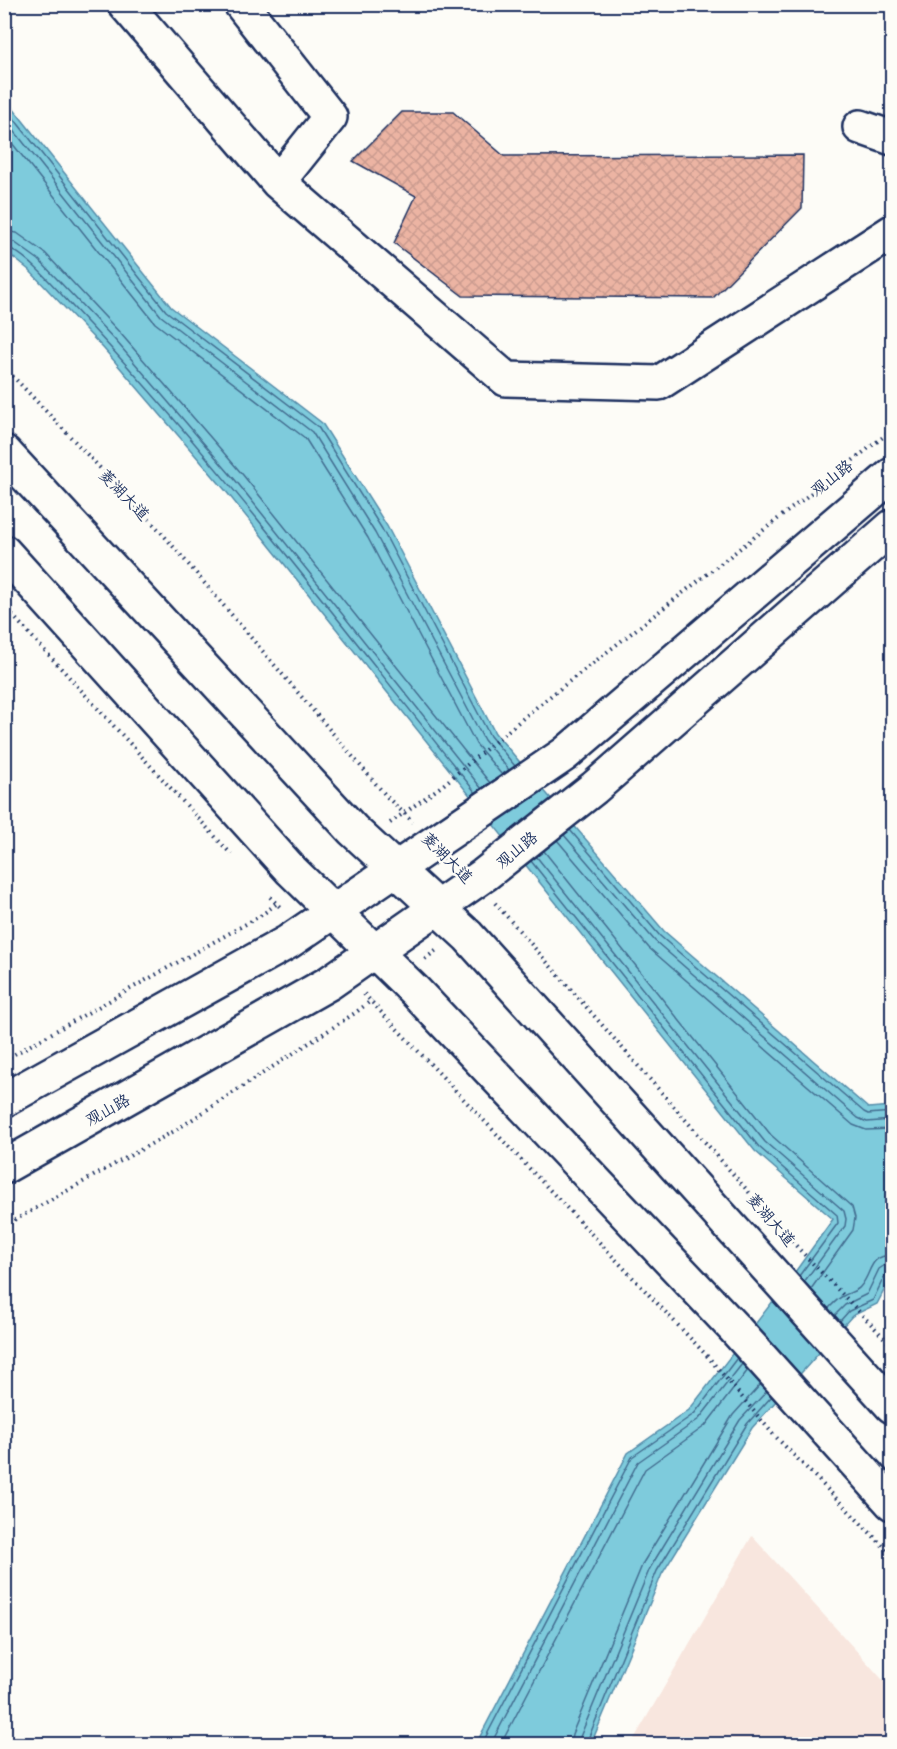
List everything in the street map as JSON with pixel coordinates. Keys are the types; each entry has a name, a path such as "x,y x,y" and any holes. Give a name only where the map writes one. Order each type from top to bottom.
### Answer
{"main road":[{"path":"125,4 278,182 506,379 658,383 892,232"},
{"path":"241,4 330,117 278,182"},
{"path":"860,127 892,138"},
{"path":"4,452 364,841 463,931 892,1406"},
{"path":"4,1100 288,942 566,754 892,475"},
{"name":"观山路","path":"4,1167 329,983 438,908 594,788 892,527"},
{"path":"4,552 304,884 402,978 735,1329 892,1503"}],"path":[{"name":"菱湖大道","path":"4,367 160,531 388,798 434,843"},
{"name":"观山路","path":"364,841 443,785 539,705 892,429"},
{"name":"菱湖大道","path":"474,882 798,1248 892,1346"},
{"path":"4,1060 260,916 304,884"},
{"path":"4,1226 176,1130 355,1013 502,901"},
{"path":"708,1358 773,1434 892,1555"}],"shaded area":[{"path":"752,1536 892,1690 892,1744 631,1744"}],"water":[{"path":"4,97 171,307 322,423 387,526 495,733 664,931 868,1108 892,1106 892,1275 877,1304 852,1316 752,1428 662,1574 591,1744 476,1744 628,1453 689,1410 833,1219 755,1151 225,490 104,349 29,270 5,251"}],"building":[{"path":"402,112 453,112 504,156 803,155 802,208 713,298 463,296 394,243 416,196 353,161"}]}
